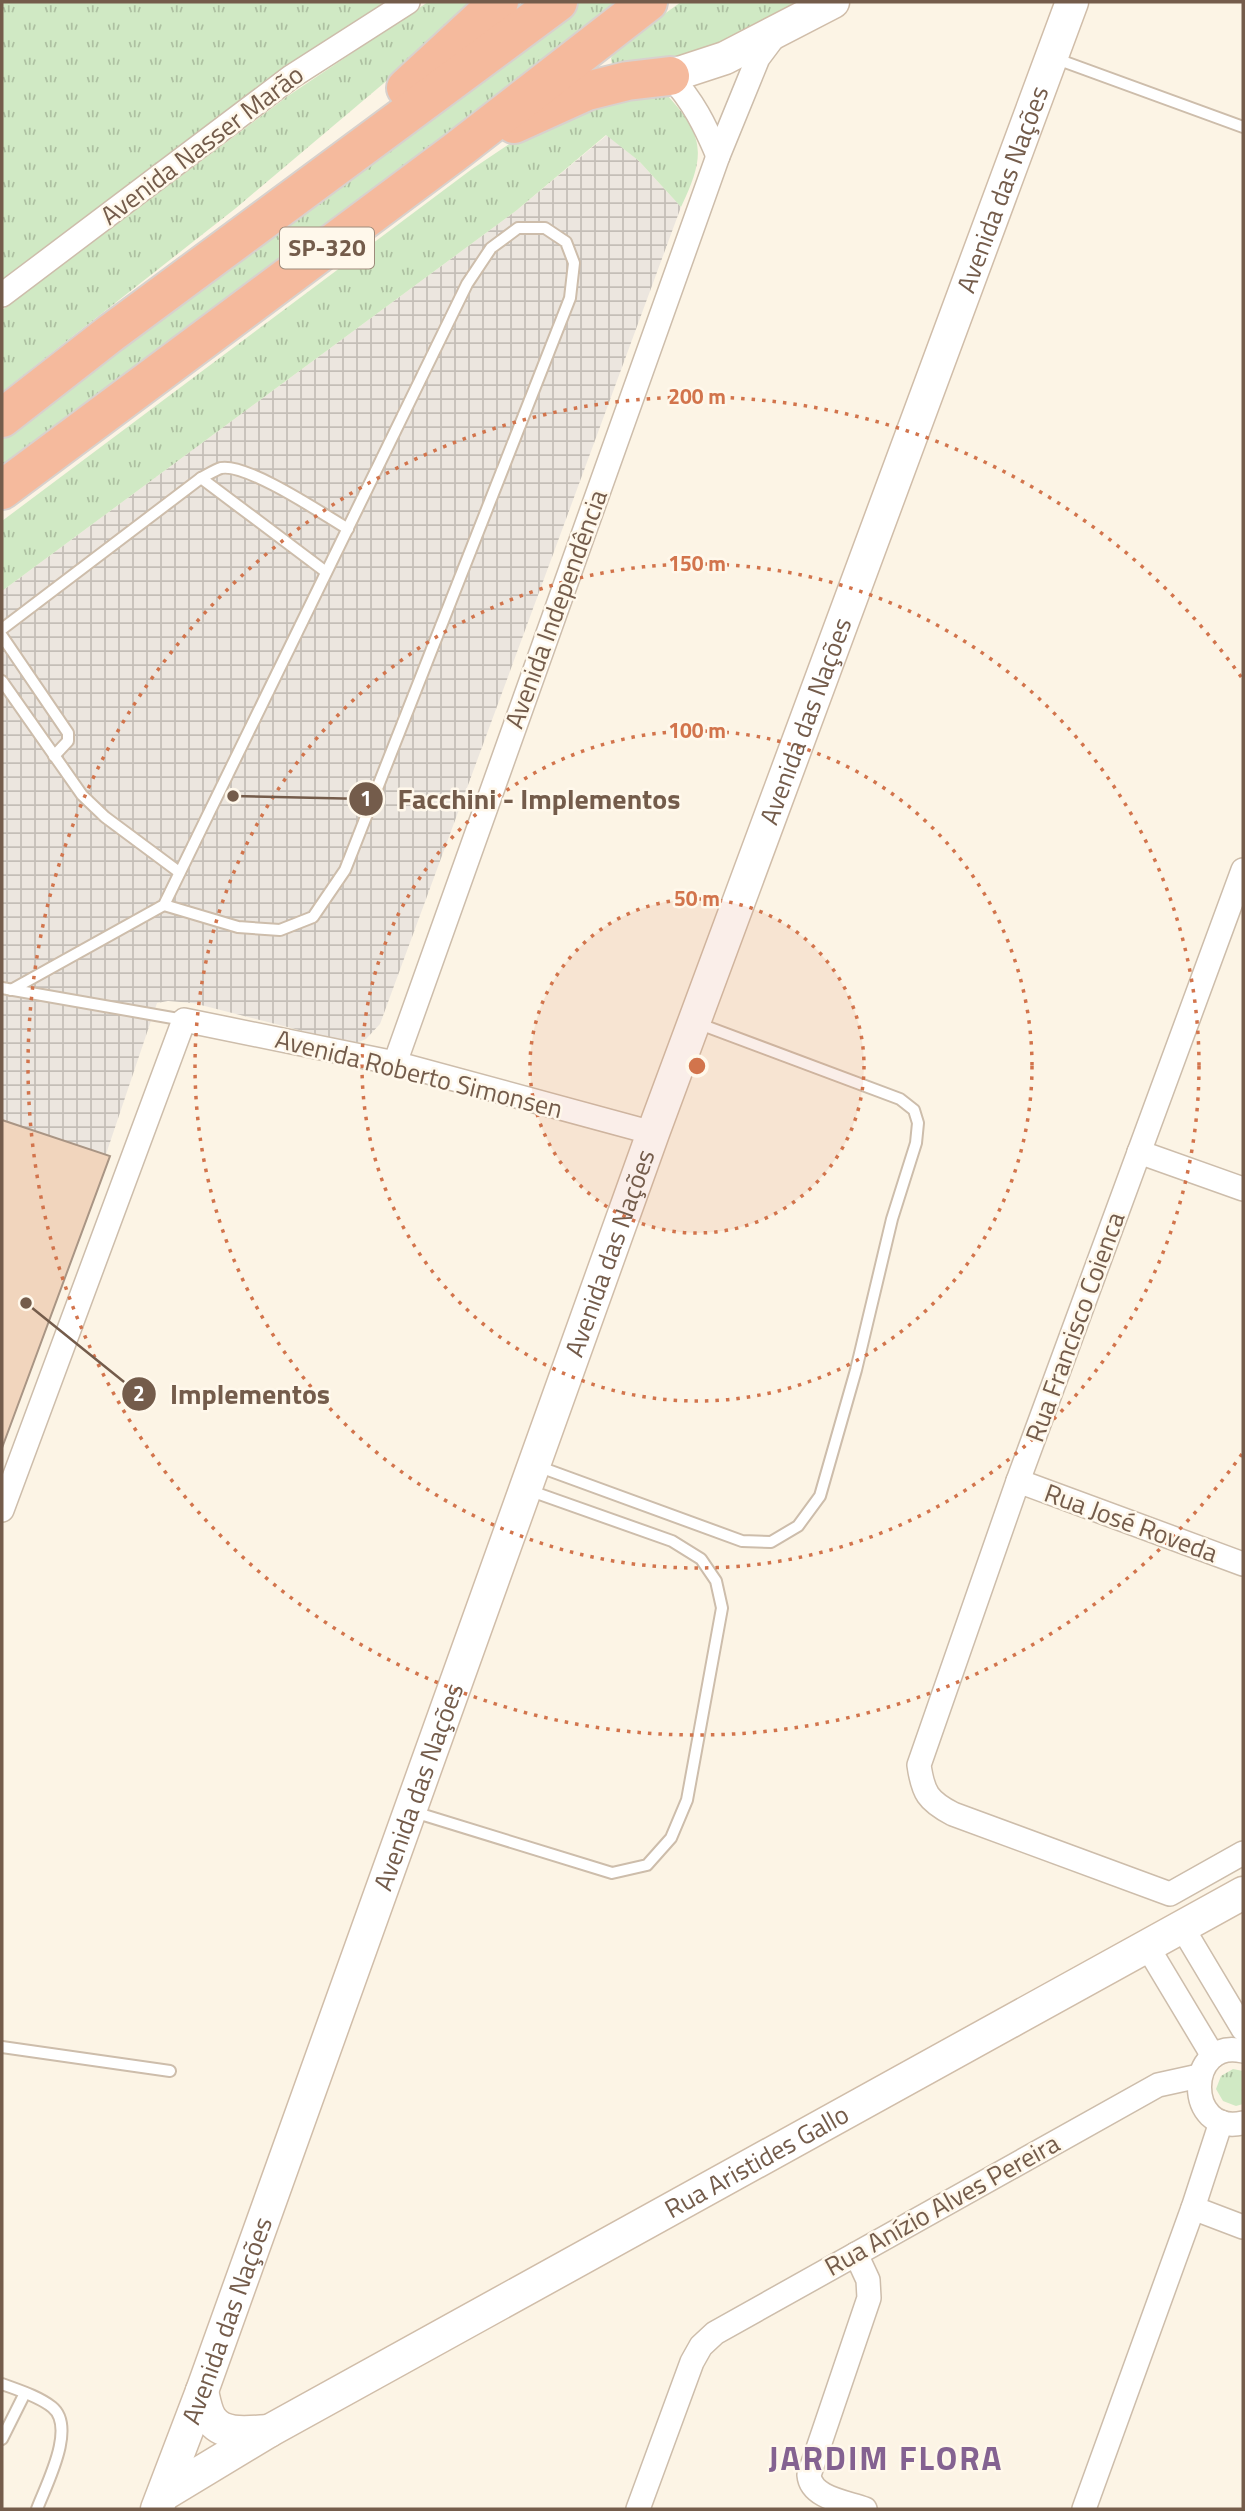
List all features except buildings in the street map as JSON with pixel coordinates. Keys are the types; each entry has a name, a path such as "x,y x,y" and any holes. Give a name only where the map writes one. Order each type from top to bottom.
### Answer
{"highway":[{"path":"255,227 499,2"},
{"name":"SP-320","path":"2,418 111,333 558,2"},
{"name":"SP-320","path":"2,490 455,152 648,2"},
{"path":"455,152 587,91 627,81 670,76"}],"street":[{"name":"Avenida Nasser Marão","path":"2,295 291,77 408,2"},
{"path":"718,156 688,96 670,76 725,58 833,2"},
{"name":"Avenida das Nações","path":"160,2502 202,2392 653,1133 1051,57 1067,6"},
{"name":"Avenida Independência","path":"395,1063 718,156 758,58 778,31"},
{"name":"Rua Francisco Coienca","path":"1243,870 1018,1481 919,1765 922,1786 934,1804 953,1814 1170,1894 1243,1853"},
{"path":"2,1510 184,1020"},
{"name":"Avenida Roberto Simonsen","path":"184,1020 395,1063 653,1133"},
{"path":"1139,1152 1243,1189"},
{"name":"Rua José Roveda","path":"1018,1481 1243,1564"},
{"name":"Rua Aristides Gallo","path":"160,2502 269,2431 1243,1893"},
{"path":"1182,1927 1243,2029"},
{"path":"1147,1946 1213,2056"},
{"path":"1084,2509 1193,2208 1228,2128 1209,2114 1201,2103 1193,2082 1213,2056 1225,2051 1243,2050"},
{"name":"Rua Anízio Alves Pereira","path":"638,2509 692,2362 707,2339 1158,2085 1193,2082"},
{"path":"1193,2208 1243,2227"},
{"path":"856,2254 868,2280 869,2298 809,2472 810,2484 818,2492 864,2509"},
{"name":"Rua Aristides Gallo","path":"202,2392 210,2418 222,2429 240,2432 269,2431"}],"lane":[{"path":"1051,57 1243,127"},
{"path":"7,989 164,905 467,284 491,248 518,228 545,228 566,242 574,263 570,298 345,870 313,917 280,930 238,927 164,905"},
{"path":"2,629 201,478 221,468 240,469 348,529"},
{"path":"201,478 326,572"},
{"path":"2,636 68,733 68,741 54,756"},
{"path":"2,681 82,795 105,817 180,872"},
{"path":"7,989 184,1020"},
{"path":"531,1478 741,1541 771,1542 798,1527 820,1496 856,1370 892,1219 916,1143 918,1122 914,1110 900,1099 694,1022"},
{"path":"411,1811 612,1873 647,1865 671,1838 687,1800 722,1608 716,1581 701,1559 673,1541 531,1478"},
{"path":"2,2047 170,2071"},
{"path":"2,2384 53,2407 63,2424 60,2448 37,2509"},
{"path":"2,2439 25,2393"}],"shaded area":[{"path":"607,135 639,161 681,207 380,1024 366,1039 354,1044 193,1003 157,1003 101,1169 2,1436 2,591 517,210"}],"green space":[{"path":"2,2 390,2 294,61 2,282"},
{"path":"428,2 480,2 236,208 2,392 2,310 288,96"},
{"path":"574,2 629,2 2,475 2,431"},
{"path":"681,2 796,2 756,29 680,61 620,68 612,65 611,58 620,46"},
{"path":"666,94 688,122 698,147 695,173 681,207 639,161 606,135 517,210 2,591 2,521 472,169 551,116 588,99"},
{"path":"1233,2069 1243,2071 1243,2104 1236,2106 1223,2101 1216,2089 1221,2076"}],"place":[{"name":"Facchini - Implementos","path":"233,796"},
{"name":"Implementos","path":"26,1303"}],"district":[{"name":"JARDIM FLORA","path":"886,2458"}]}
